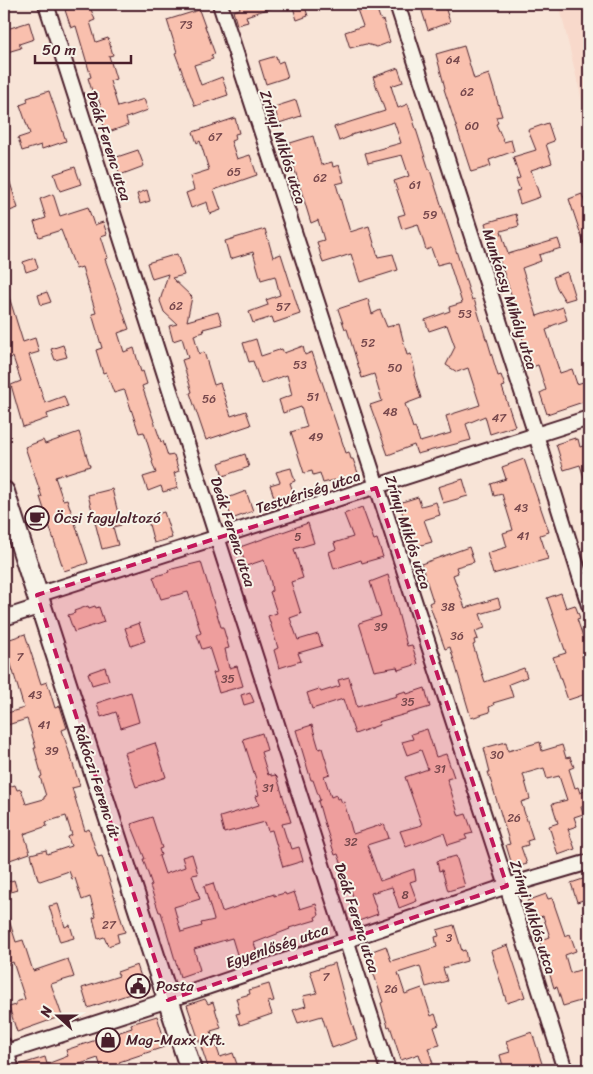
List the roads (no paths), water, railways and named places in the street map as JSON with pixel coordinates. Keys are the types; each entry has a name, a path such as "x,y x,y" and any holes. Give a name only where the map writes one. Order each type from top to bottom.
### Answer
{"street":[{"name":"Deák Ferenc utca","path":"46,4 388,1070"},
{"name":"Zrínyi Miklós utca","path":"220,4 565,1070"},
{"name":"Munkácsy Mihály utca","path":"398,4 589,605"},
{"name":"Testvériség utca","path":"4,618 39,601 218,538 589,418"},
{"name":"Rákóczi Ferenc út","path":"4,492 191,1070"},
{"name":"Egyenlőség utca","path":"4,1050 168,1000 507,886 589,862"},
{"path":"4,1050 12,1070"}],"place":[{"name":"Öcsi fagylaltozó","path":"37,518"},
{"name":"Posta","path":"138,986"},
{"name":"Mag-Maxx Kft.","path":"108,1040"}]}
